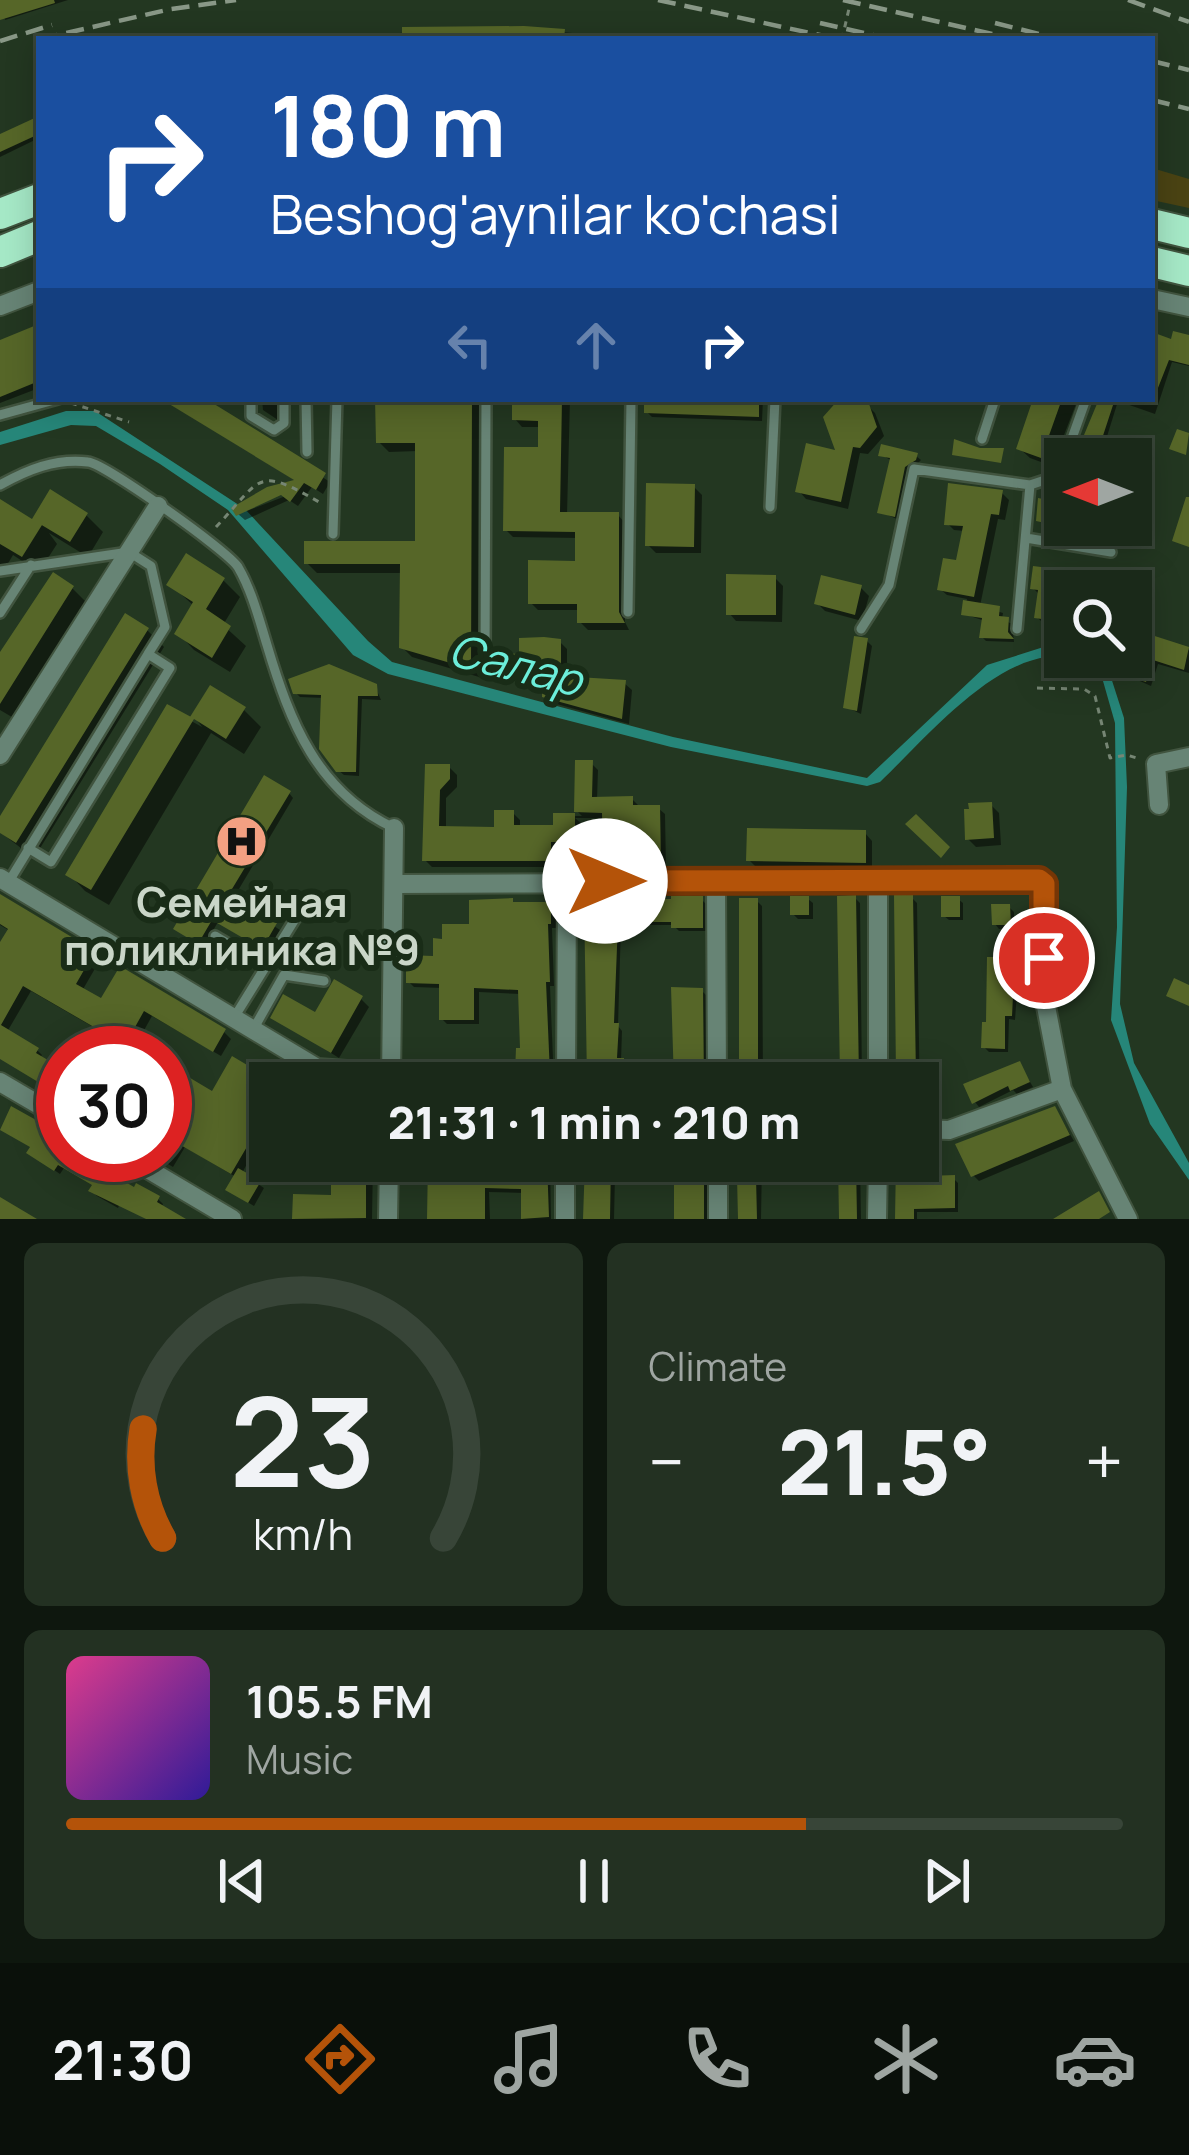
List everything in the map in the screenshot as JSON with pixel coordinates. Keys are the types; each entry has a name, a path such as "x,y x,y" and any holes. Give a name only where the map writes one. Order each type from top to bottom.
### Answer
{"highway":[{"path":"0,214 36,200"},
{"path":"1155,225 1189,233"},
{"path":"0,252 36,237"},
{"path":"1155,263 1189,271"}],"street":[{"path":"0,306 36,292"},
{"path":"1155,300 1189,307"},
{"path":"0,755 158,506"},
{"path":"1159,805 1156,764 1189,757"},
{"path":"391,1062 394,828"},
{"path":"4,881 308,1062"},
{"path":"566,1062 568,881"},
{"path":"716,881 717,1062"},
{"path":"878,881 878,1062"},
{"path":"396,884 1043,881 1044,996 1062,1090 1128,1219"},
{"path":"0,1082 36,1103"},
{"path":"939,1130 1062,1090"},
{"path":"170,1182 232,1219"},
{"path":"388,1219 389,1182"},
{"path":"565,1182 565,1219"},
{"path":"718,1182 718,1219"},
{"path":"877,1219 878,1182"}],"lane":[{"path":"250,402 251,416 274,430 284,423 284,402"},
{"path":"306,402 307,452"},
{"path":"333,534 337,402"},
{"path":"485,666 486,402"},
{"path":"628,612 631,402"},
{"path":"770,507 775,402"},
{"path":"982,439 994,402"},
{"path":"861,629 890,585 914,470 1030,485 1051,478 1061,469 1085,402"},
{"path":"0,415 58,403"},
{"path":"0,485 42,464 92,461 207,537 236,563 253,600 288,715 306,748 332,782 367,815 394,828"},
{"path":"1017,629 1030,485"},
{"path":"1026,538 1112,552"},
{"path":"0,571 129,552 151,566 165,627 4,881"},
{"path":"0,613 31,565"},
{"path":"28,848 51,862 170,668 148,654"},
{"path":"235,1016 296,916"},
{"path":"215,936 266,966"},
{"path":"254,1028 284,975 325,980"}],"path":[{"path":"843,36 851,0"},
{"path":"58,403 76,402 129,422"},
{"path":"218,526 259,484 278,478 334,511"},
{"path":"1037,688 1084,689 1095,697 1110,758 1127,754"}],"shaded area":[{"path":"1155,169 1189,179 1189,208 1155,201"}],"water":[{"name":"Салар","path":"66,411 95,411 245,509 392,662 673,737 867,778 987,665 1044,647 1044,658 1001,674 979,689 880,782 867,786 671,747 388,674 353,655 228,510 160,464 96,426 71,425 0,445 0,432"},
{"name":"Салар","path":"1102,678 1111,678 1124,718 1127,787 1120,1004 1134,1063 1189,1163 1189,1180 1150,1124 1111,1020 1117,927 1115,723"}],"building":[{"path":"0,0 54,0 55,3 0,20"},
{"path":"402,27 565,29 564,36 402,36"},
{"path":"36,117 36,135 0,152 0,134"},
{"path":"36,325 36,382 0,397 0,340"},
{"path":"1173,331 1189,335 1189,365 1169,360 1155,395 1155,333 1171,339"},
{"path":"166,402 211,402 326,473 316,490 304,483 290,502 281,495 236,516 231,508 267,487 294,480"},
{"path":"375,402 472,402 471,669 399,648 400,564 304,564 304,541 415,541 415,443 376,443"},
{"path":"512,402 562,402 560,512 619,512 619,612 625,623 577,623 577,604 528,604 528,560 575,561 575,532 503,531 504,447 538,447 538,421 512,420"},
{"path":"644,402 759,402 759,417 644,413"},
{"path":"836,402 868,402 877,427 860,448 853,447 841,502 795,492 806,443 835,450 823,417"},
{"path":"1032,402 1061,402 1048,438 1044,438 1041,458 1016,449"},
{"path":"1098,402 1114,402 1102,438 1083,438"},
{"path":"1177,429 1189,433 1186,455 1169,449"},
{"path":"954,439 980,448 1004,448 1001,463 952,455"},
{"path":"881,444 918,453 905,467 895,517 877,513 890,458 878,456"},
{"path":"646,483 695,484 694,547 645,546"},
{"path":"948,483 1003,490 999,515 991,514 974,597 937,590 943,558 956,560 963,526 944,525"},
{"path":"50,489 88,513 70,542 42,525 22,557 0,544 0,499 32,519"},
{"path":"1189,497 1189,547 1172,541"},
{"path":"1038,498 1044,499 1044,523 1036,521"},
{"path":"186,553 225,578 206,609 231,626 212,658 174,634 193,602 166,585"},
{"path":"1033,566 1057,569 1044,570 1044,619 1034,618 1038,590 1030,589"},
{"path":"53,572 74,586 0,704 0,652"},
{"path":"726,574 776,575 776,615 726,615"},
{"path":"821,575 862,585 855,615 814,604"},
{"path":"963,600 1000,606 999,616 1009,617 1008,632 1014,639 979,638 982,618 961,615"},
{"path":"125,613 149,628 16,843 0,833 0,816"},
{"path":"1152,635 1189,647 1184,670 1153,660"},
{"path":"854,636 868,638 857,711 843,708"},
{"path":"519,638 561,639 561,676 626,680 622,719 542,697 543,668 503,667 504,653 519,654"},
{"path":"329,664 377,684 378,696 358,696 356,772 336,772 319,749 321,695 293,694 288,679"},
{"path":"210,685 246,707 226,739 194,719 91,890 65,875 167,704 190,717"},
{"path":"575,760 593,760 592,797 633,796 633,805 660,805 661,863 645,863 645,857 603,858 602,813 574,812"},
{"path":"425,764 450,764 450,779 440,790 439,826 494,827 494,810 514,810 514,825 553,825 553,813 575,813 575,842 551,842 551,861 422,861"},
{"name":"Семейная поликлиника №9","path":"264,775 291,791 229,894 277,923 262,949 212,920 198,944 173,929"},
{"path":"992,802 994,838 965,840 968,803"},
{"path":"916,814 950,847 941,858 905,824"},
{"path":"747,828 866,830 866,863 746,861"},
{"path":"0,894 95,951 76,984 101,998 120,966 226,1029 213,1052 192,1040 192,1026 169,1026 144,1011 136,1026 92,1026 23,986 1,1025 36,1046 36,1081 0,1059 0,942 8,929 0,924"},
{"path":"856,895 859,1062 840,1062 837,896"},
{"path":"894,895 913,895 916,1062 896,1062"},
{"path":"703,896 703,928 671,928 671,922 618,922 614,1023 619,1023 617,1058 624,1062 587,1062 584,899"},
{"path":"790,896 809,896 809,915 790,915"},
{"path":"941,896 960,896 960,917 941,917"},
{"path":"739,898 758,898 758,1062 739,1062"},
{"path":"469,900 551,902 550,982 546,982 549,1062 515,1062 516,1048 520,1048 518,990 474,988 474,1020 439,1020 439,984 406,983 406,955 433,956 433,938 442,939 442,924 469,924"},
{"path":"991,904 1010,904 1011,925 992,925"},
{"path":"987,957 1015,957 1005,1049 981,1048"},
{"path":"1174,978 1189,985 1189,1006 1166,996"},
{"path":"334,979 363,996 331,1053 270,1018 283,994 315,1012"},
{"path":"671,987 703,988 704,1062 673,1062"},
{"path":"232,1056 249,1066 249,1143 231,1174 192,1152 192,1079 212,1091"},
{"path":"1020,1061 1030,1082 1010,1091 1008,1086 972,1104 963,1084"},
{"path":"11,1106 36,1120 36,1159 26,1153 30,1147 0,1130"},
{"path":"1055,1106 1070,1135 971,1177 955,1144"},
{"path":"238,1168 249,1174 249,1182 260,1182 248,1203 225,1190"},
{"path":"955,1175 955,1208 914,1209 914,1219 895,1219 896,1182 939,1182 939,1176"},
{"path":"87,1182 125,1182 134,1187 136,1183 186,1219 146,1219 88,1191 92,1185"},
{"path":"331,1182 366,1182 366,1218 292,1219 293,1194 331,1195"},
{"path":"428,1182 548,1182 549,1217 521,1219 521,1189 485,1188 485,1219 427,1219"},
{"path":"584,1182 611,1182 610,1219 583,1219"},
{"path":"674,1182 704,1182 704,1219 674,1219"},
{"path":"737,1182 756,1182 757,1219 738,1219"},
{"path":"838,1182 856,1182 857,1219 839,1219"},
{"path":"1099,1191 1110,1212 1099,1219 1053,1219"},
{"path":"0,1197 37,1219 0,1219"}],"railway":[{"path":"53,36 171,9 236,0"},
{"path":"658,0 824,36"},
{"path":"843,0 1001,36"},
{"path":"1128,0 1189,22"},
{"path":"820,23 877,36"},
{"path":"995,23 1047,36"},
{"path":"0,41 52,25"},
{"path":"1155,62 1189,70"},
{"path":"1155,101 1189,109"}],"place":[{"name":"Семейная поликлиника №9","path":"242,842"}],"route":[{"path":"605,881 1039,880 1044,884 1044,958"}]}
